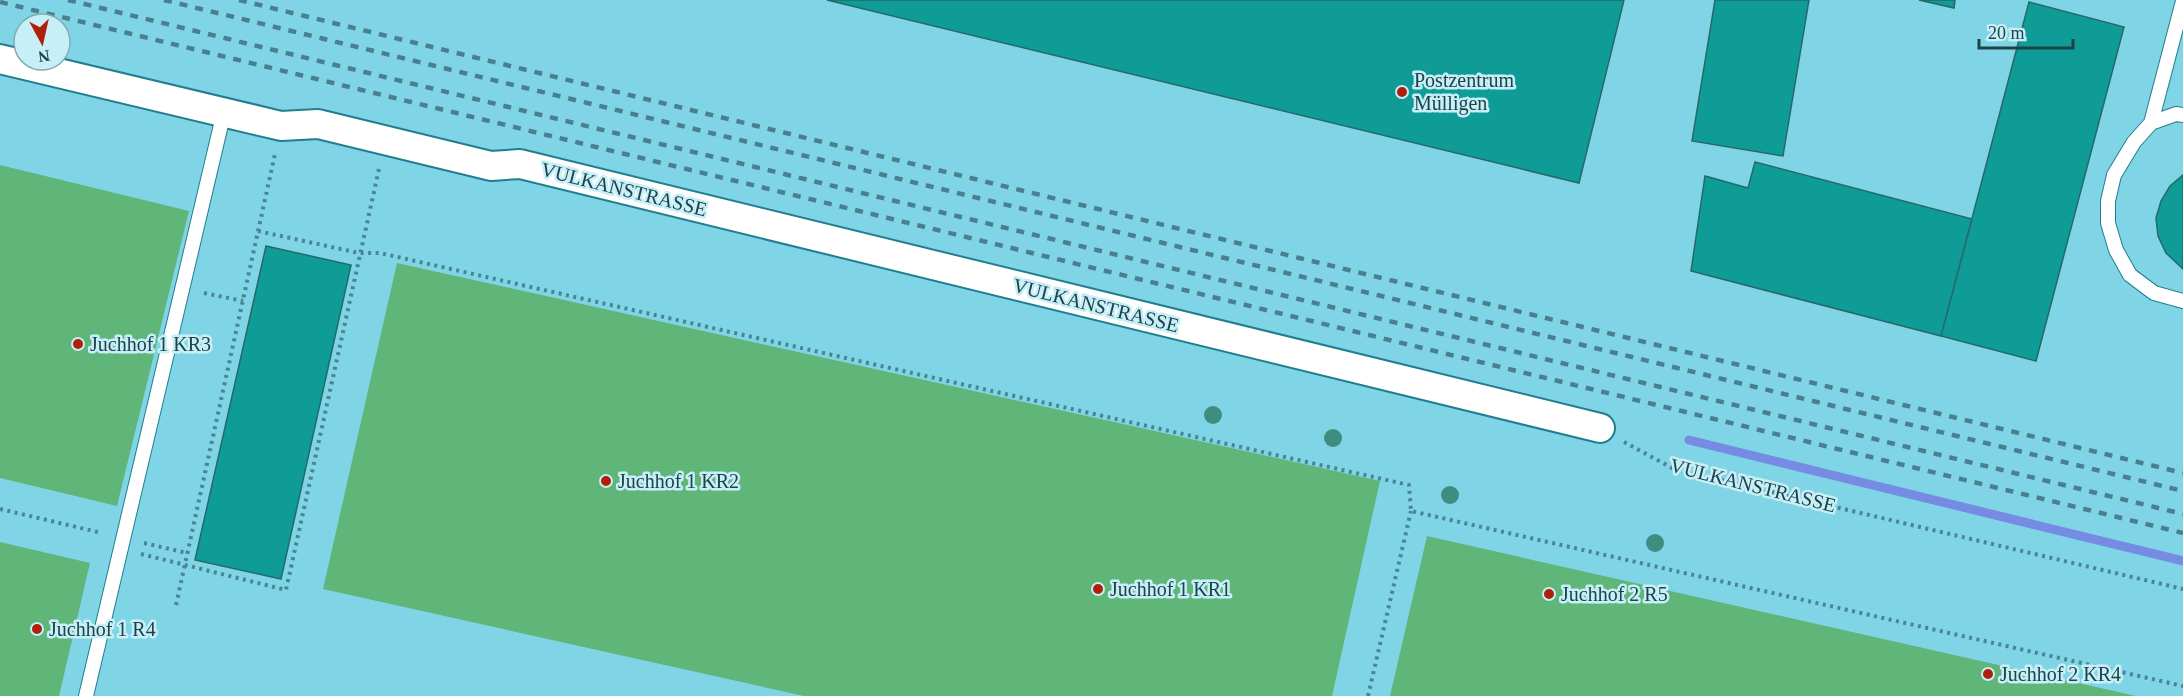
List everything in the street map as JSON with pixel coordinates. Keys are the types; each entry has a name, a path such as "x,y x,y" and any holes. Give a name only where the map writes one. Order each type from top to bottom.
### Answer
{"street":[{"name":"VULKANSTRASSE","path":"0,59 281,126 318,124 491,166 520,164 1600,429"}],"lane":[{"path":"2183,1 2151,123 2134,142 2114,175 2108,201 2108,223 2116,250 2130,275 2154,292 2183,301"},
{"path":"86,696 224,112"},
{"path":"2151,123 2176,114 2183,115"}],"path":[{"path":"176,605 281,126"},
{"path":"0,509 185,564 286,590 386,139"},
{"path":"258,231 359,253 392,255 1409,485 1411,512 1368,696"},
{"path":"183,289 243,302"},
{"name":"VULKANSTRASSE","path":"1600,429 1674,469 2183,589"},
{"path":"1411,512 2183,686"},
{"path":"123,544 187,553"}],"green space":[{"name":"Juchhof 1 KR3","path":"0,165 189,211 117,506 0,478"},
{"path":"397,263 1380,481 1332,696 804,696 323,589"},
{"name":"Juchhof 2 R5","path":"1427,536 2136,696 1390,696"},
{"name":"Juchhof 1 R4","path":"0,542 90,563 59,696 0,696"}],"building":[{"name":"Postzentrum Mülligen","path":"827,0 1624,0 1579,183"},
{"path":"1715,0 1809,0 1783,156 1692,141"},
{"path":"1919,0 1955,0 1954,8"},
{"path":"2029,2 2124,27 2036,361 1941,336"},
{"path":"1755,162 1972,219 1941,336 1691,271 1705,176 1748,188"},
{"path":"2183,175 2183,269 2166,253 2158,236 2156,218 2161,201 2170,186"},
{"path":"266,246 351,265 281,579 195,560"}],"waterway":[{"path":"1689,440 2183,561"}],"railway":[{"path":"68,0 2183,514"},
{"path":"164,0 2183,491"},
{"path":"239,0 2183,473"},
{"path":"0,2 2183,533"}],"place":[{"name":"Postzentrum Mülligen","path":"1402,92"},
{"name":"Juchhof 1 KR3","path":"78,344"},
{"name":"Juchhof 1 KR2","path":"606,481"},
{"name":"Juchhof 1 KR1","path":"1098,589"},
{"name":"Juchhof 2 R5","path":"1549,594"},
{"name":"Juchhof 1 R4","path":"37,629"},
{"name":"Juchhof 2 KR4","path":"1988,674"}]}
